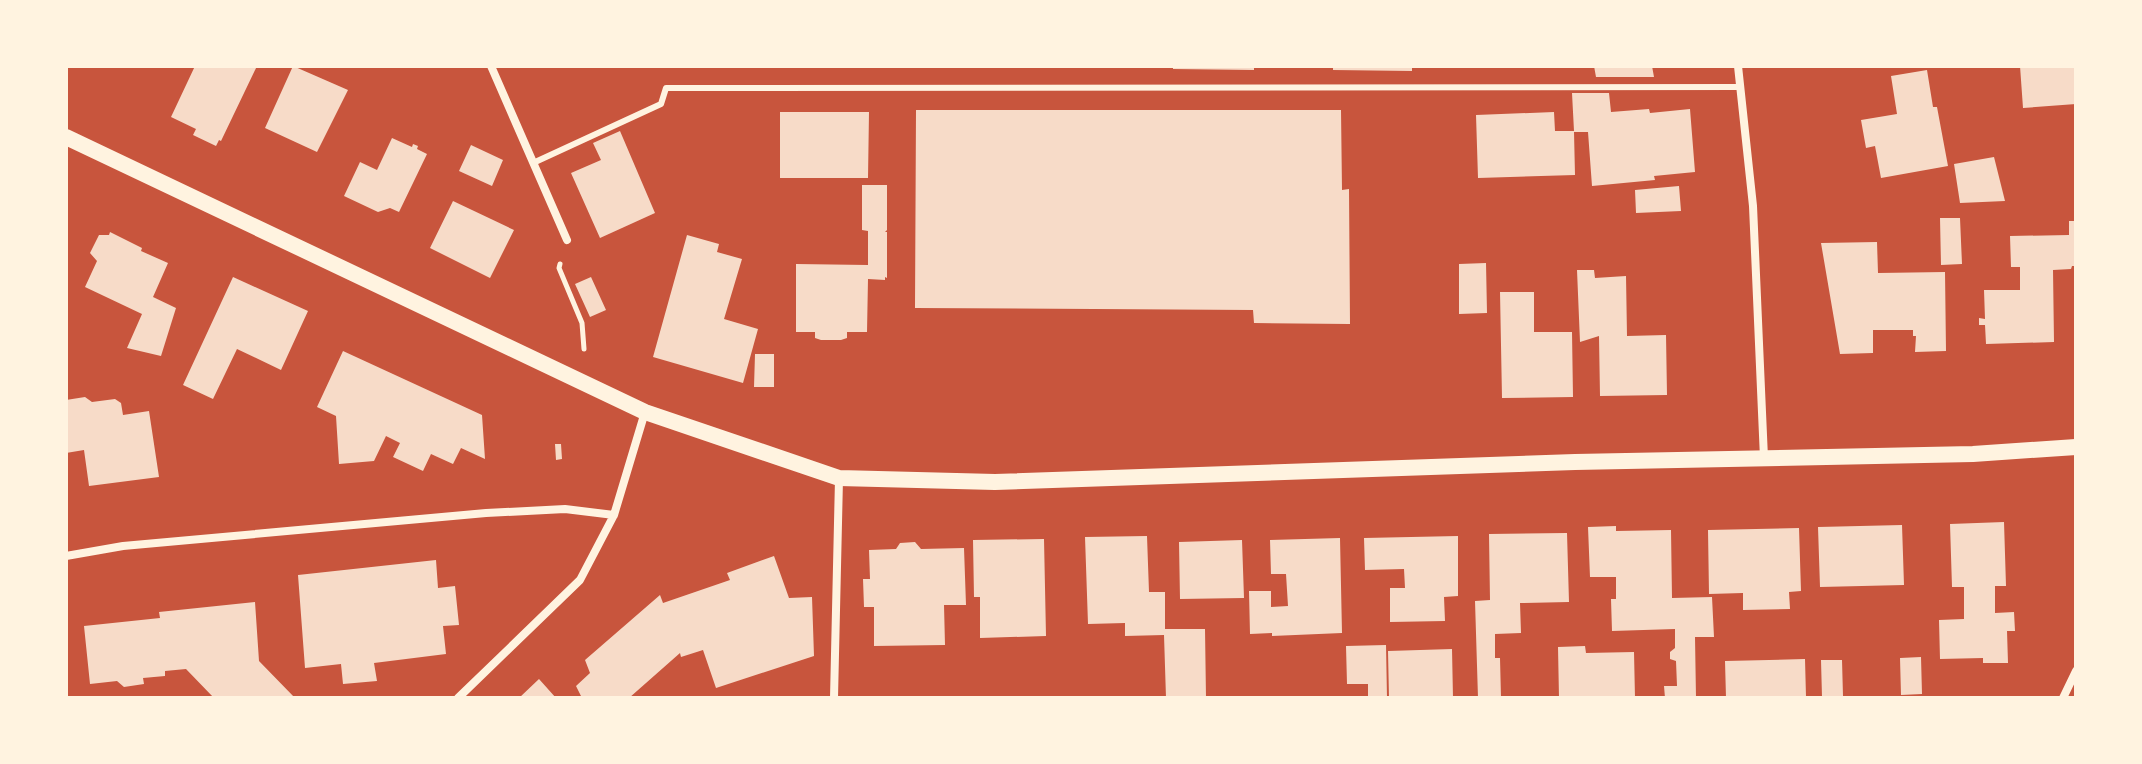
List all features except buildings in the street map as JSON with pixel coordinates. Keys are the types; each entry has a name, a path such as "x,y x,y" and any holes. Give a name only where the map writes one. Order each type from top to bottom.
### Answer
{"main road":[{"path":"66,137 645,412 839,478 995,482 1973,454 2076,447"}],"street":[{"path":"491,66 567,240"},
{"path":"1738,66 1753,206 1764,458"},
{"path":"458,698 580,580 614,515 645,412"},
{"path":"834,698 839,478"},
{"path":"66,556 123,546 486,513 565,509 614,515"},
{"path":"2063,698 2076,671"}],"lane":[{"path":"533,163 661,104 666,88 1741,87"}],"path":[{"path":"567,240 559,268 582,323 587,384"}]}
